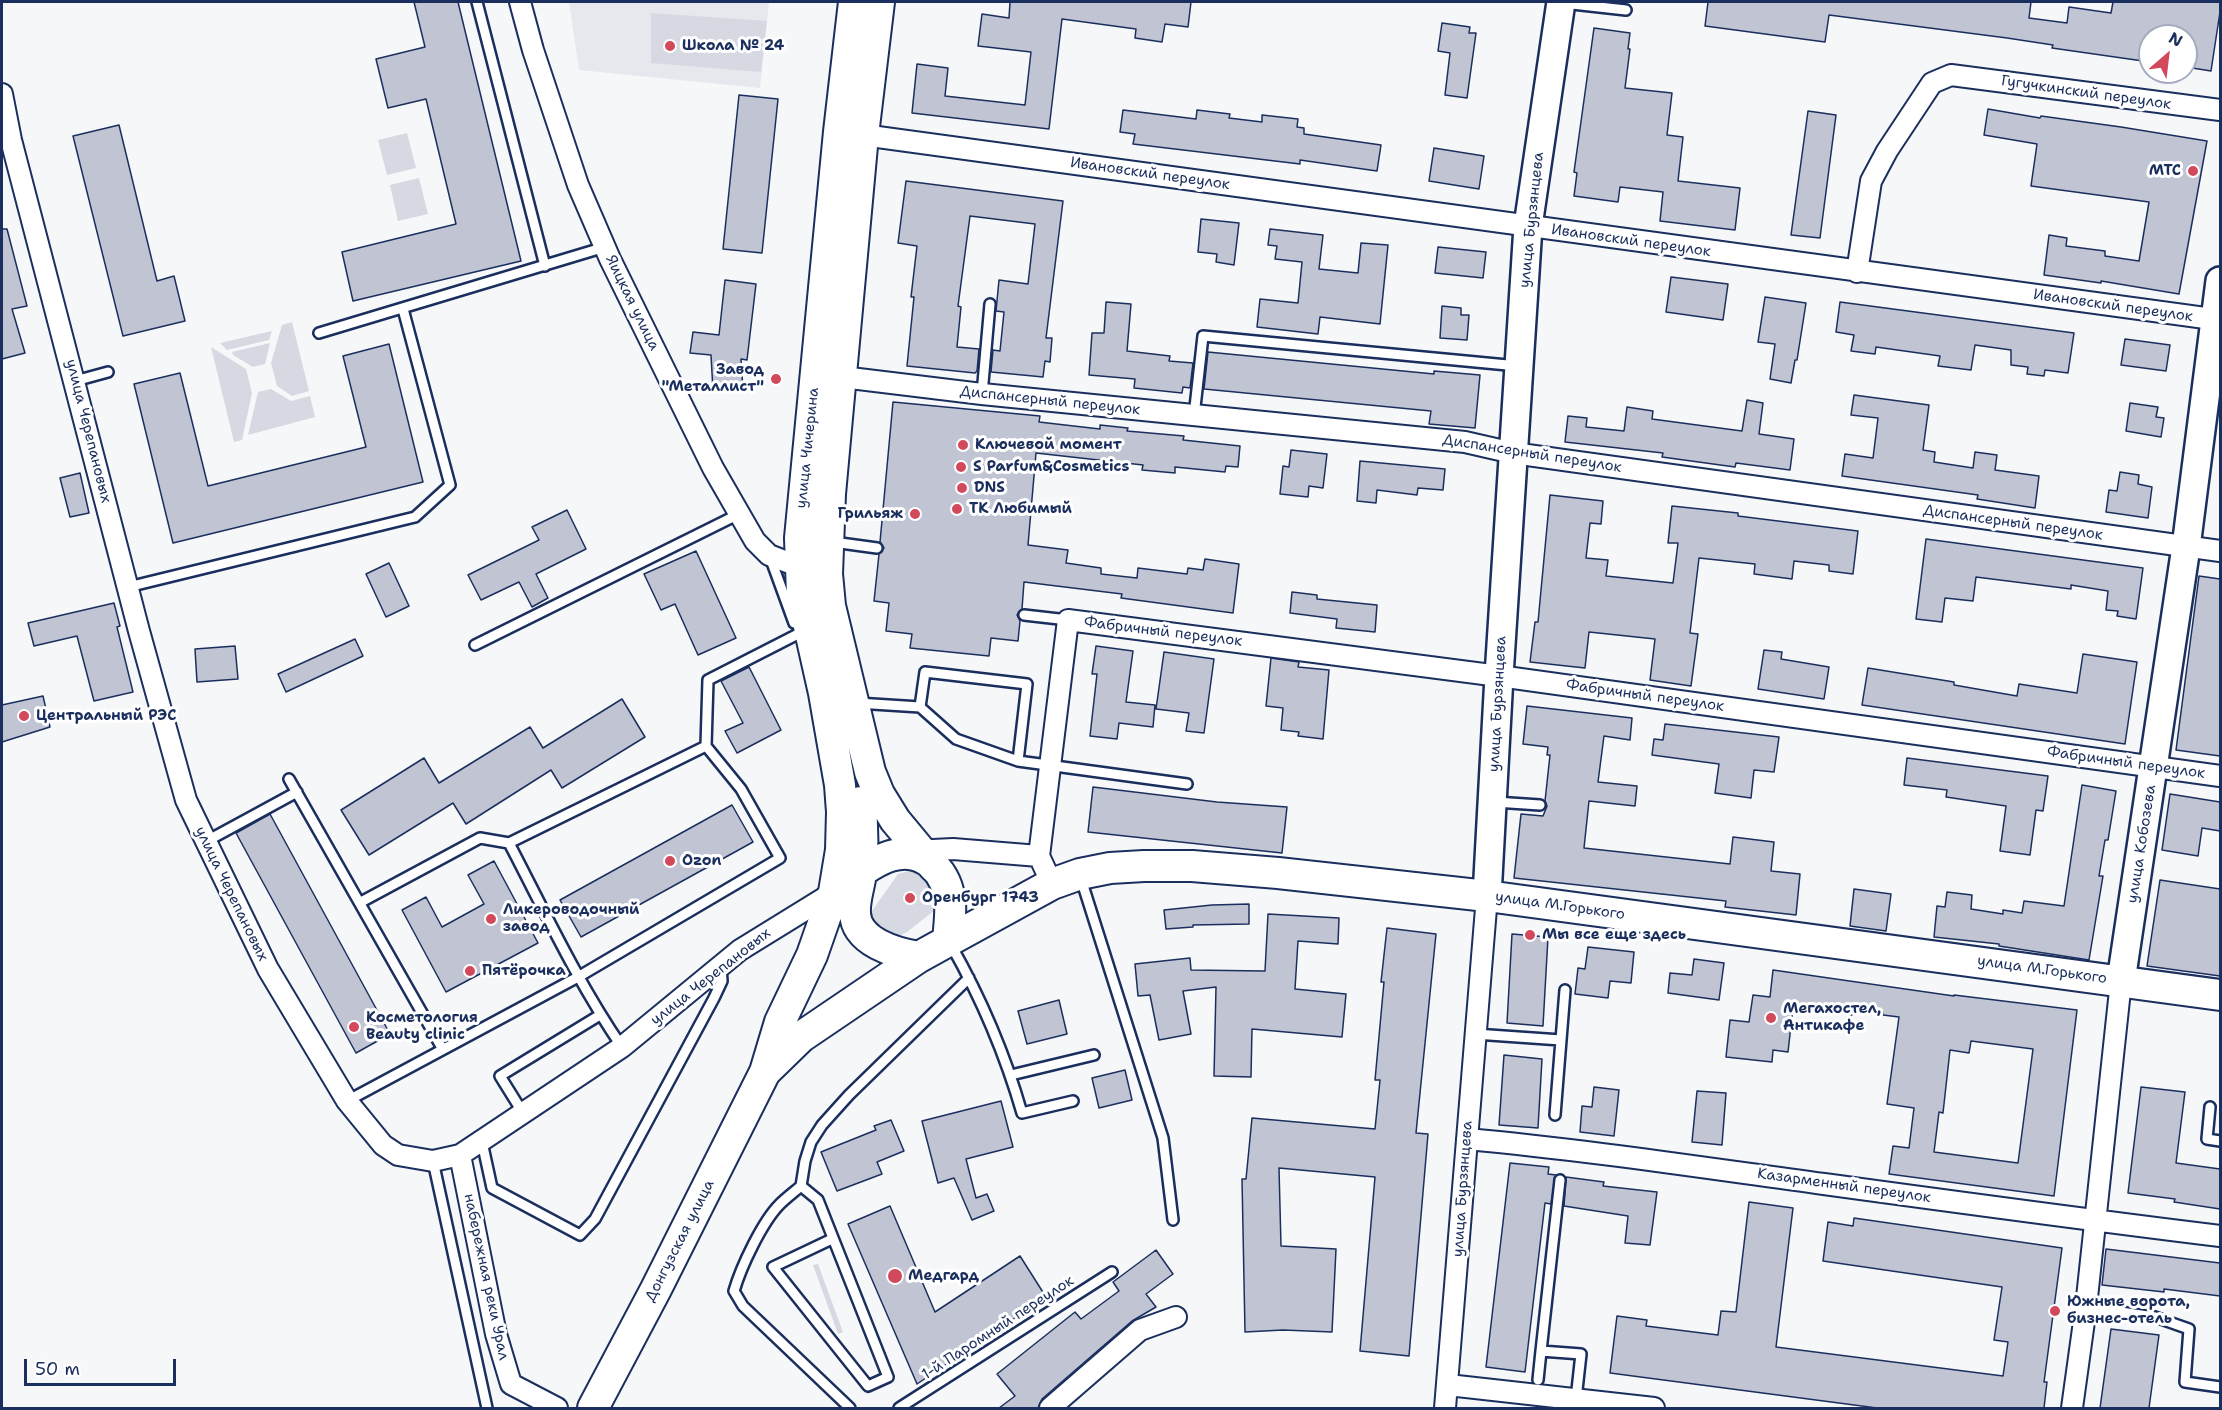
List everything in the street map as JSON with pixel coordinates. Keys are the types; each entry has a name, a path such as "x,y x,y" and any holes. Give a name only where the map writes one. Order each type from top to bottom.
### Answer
{"main road":[{"name":"улица Чичерина","path":"854,2 805,472 800,538 802,595 804,632 824,693 840,785 841,850 885,868 895,820 879,794 865,755 830,606 827,574 830,494 879,2"},
{"name":"улица М.Горького","path":"765,1072 801,1037 919,957 1052,884 1080,874 1132,867 1192,866 1278,873 1487,896 2220,995"},
{"path":"885,868 942,876 950,903 948,941"},
{"path":"885,868 856,899 855,915 859,926 869,938 886,948 919,957"},
{"path":"765,1072 780,1022 812,955 885,868"},
{"name":"Донгузская улица","path":"593,1408 765,1072"}],"street":[{"name":"Яицкая улица","path":"520,2 533,50 578,185 604,247 713,468 755,541 769,555 801,567"},
{"name":"улица Бурзянцева","path":"1445,1408 1487,896 1528,226 1559,2"},
{"name":"Гугучкинский переулок","path":"1857,272 1871,181 1887,151 1932,83 1951,75 2220,111"},
{"name":"улица Черепановых","path":"2,94 11,140 186,800 268,969 347,1101 383,1145 398,1155 433,1161 460,1155 622,1047 740,950 885,868"},
{"name":"Ивановский переулок","path":"864,135 2218,320"},
{"name":"улица Кобозева","path":"2072,1408 2096,1221 2121,981 2218,320 2220,281"},
{"name":"Диспансерный переулок","path":"842,377 982,394 1465,442 1513,453 2220,551"},
{"name":"Фабричный переулок","path":"1068,620 1499,676 2220,776"},
{"path":"1052,884 1039,856 1068,620"},
{"path":"885,868 953,849 1039,856"},
{"name":"Казарменный переулок","path":"1467,1139 1620,1155 2220,1236"},
{"name":"набережная реки Урал","path":"460,1155 496,1334 511,1384 557,1408"},
{"path":"1050,1408 1140,1330 1176,1317"},
{"path":"1448,1385 1654,1408"}],"lane":[{"path":"477,2 545,266"},
{"path":"1559,2 1626,10"},
{"path":"319,333 604,247"},
{"path":"982,394 990,304"},
{"path":"128,587 415,517 450,485 403,309"},
{"path":"1194,416 1203,336 1519,366"},
{"path":"75,381 108,372"},
{"path":"475,645 739,514"},
{"path":"828,542 877,548"},
{"path":"347,1101 578,977 780,858 741,789 706,746 708,680 804,632 769,555"},
{"path":"1024,615 1068,620"},
{"path":"920,707 925,672 1027,684 1018,761"},
{"path":"852,702 920,707 956,739 1018,761 1187,784"},
{"path":"361,902 480,838 509,843 706,746"},
{"path":"290,779 442,1048"},
{"path":"206,842 297,792"},
{"path":"1492,802 1540,805"},
{"path":"509,843 578,977 600,1016 622,1047"},
{"path":"1080,874 1164,1138 1173,1220"},
{"path":"948,941 969,978 1011,1075 1022,1113 1073,1101"},
{"path":"482,1142 492,1188 580,1235 595,1219 714,998 722,981 721,966"},
{"path":"850,1408 742,1306 734,1291 740,1270 766,1224 778,1206 801,1186 811,1142 822,1125 849,1095 969,978"},
{"path":"1555,1115 1565,990"},
{"path":"523,1113 500,1076 600,1016"},
{"path":"1475,1034 1561,1040"},
{"path":"1011,1075 1094,1055"},
{"path":"2210,1107 2206,1138 2220,1140"},
{"path":"433,1161 487,1408"},
{"path":"1538,1380 1560,1180"},
{"path":"801,1186 818,1200 888,1377 868,1386 773,1267 832,1239"},
{"name":"1-й Паромный переулок","path":"899,1408 1112,1272"},
{"path":"2086,1307 2155,1317 2189,1329 2185,1382 2220,1387"},
{"path":"1541,1351 1581,1354 1576,1399"}],"shaded area":[{"name":"Школа № 24","path":"569,2 769,2 760,88 579,70"},
{"path":"651,13 767,21 761,72 651,63"},
{"path":"407,133 416,168 387,175 378,140"},
{"path":"419,178 428,214 398,221 390,185"},
{"path":"292,322 309,391 292,396 277,386 271,363 282,325"},
{"path":"272,331 269,340 227,350 220,343"},
{"path":"270,343 265,364 253,367 233,355 232,352"},
{"path":"211,347 246,369 252,393 242,440 234,442"},
{"path":"271,389 291,401 310,396 315,417 248,435 258,392"},
{"path":"912,870 929,875 937,904 935,910 907,932 895,938 881,935 872,920 872,911 898,874"},
{"path":"818,1264 843,1332 838,1334 813,1265"}],"building":[{"path":"414,2 458,2 521,261 353,301 342,252 456,224 426,99 388,108 376,59 425,47"},
{"path":"1010,2 1191,2 1188,27 1165,24 1162,42 1135,38 1136,29 1062,19 1049,129 912,113 917,64 948,68 945,96 1025,105 1031,52 978,46 982,14 1009,18"},
{"path":"1708,2 2031,2 2029,18 2067,23 2069,7 2111,13 2113,2 2220,2 2211,71 2198,69 2198,24 2138,24 2138,60 2052,48 2053,45 2007,38 1829,15 1825,42 1705,26"},
{"path":"1442,23 1470,27 1469,33 1476,33 1467,98 1445,95 1450,53 1438,51"},
{"path":"1594,28 1630,33 1625,88 1672,93 1667,135 1683,137 1678,181 1740,188 1735,230 1660,221 1663,192 1620,187 1618,202 1574,196 1577,173 1574,172"},
{"path":"739,95 778,99 762,253 723,249"},
{"path":"1988,109 2207,141 2179,294 2101,281 2101,283 2044,275 2049,235 2067,238 2066,246 2105,251 2105,256 2139,261 2149,202 2031,186 2037,144 1984,135"},
{"path":"1123,110 1196,119 1197,110 1230,114 1229,118 1262,122 1262,115 1298,119 1297,127 1304,128 1304,134 1381,145 1377,171 1300,160 1300,164 1133,144 1135,134 1120,132"},
{"path":"1808,111 1836,115 1820,238 1791,235"},
{"path":"119,125 157,281 174,276 185,321 123,336 73,136"},
{"path":"1434,148 1484,156 1479,189 1429,181"},
{"path":"906,181 1063,201 1046,338 1052,338 1050,362 1045,361 1043,377 991,372 993,350 1000,351 1004,312 996,311 999,280 1028,284 1035,224 970,216 958,306 961,307 957,347 979,349 977,371 975,373 907,366 917,246 898,243"},
{"path":"1201,219 1239,223 1234,265 1216,262 1217,254 1198,252"},
{"path":"2,229 7,229 27,306 12,309 25,353 2,359"},
{"path":"1270,229 1323,235 1319,269 1358,273 1361,243 1388,245 1380,324 1320,317 1318,334 1257,327 1260,299 1298,303 1302,262 1275,259 1277,246 1268,245"},
{"path":"1438,247 1486,252 1483,278 1435,273"},
{"path":"1671,277 1728,284 1723,320 1666,312"},
{"path":"725,280 756,284 747,360 741,359 743,390 713,391 711,355 690,353 693,332 719,335"},
{"path":"1765,297 1806,303 1791,383 1770,379 1775,344 1758,342"},
{"path":"1106,302 1131,304 1127,351 1170,356 1169,361 1193,363 1190,388 1183,387 1182,393 1134,388 1135,379 1089,375 1092,333 1104,333"},
{"path":"1840,302 2074,333 2068,373 2045,370 2044,376 2027,374 2028,367 2011,365 2011,350 1975,345 1971,370 1938,366 1940,356 1876,347 1875,354 1851,351 1854,335 1836,332"},
{"path":"1442,306 1461,308 1461,315 1469,315 1467,340 1440,338"},
{"path":"2125,339 2170,345 2166,371 2121,365"},
{"path":"389,344 423,482 173,543 134,384 180,373 208,486 366,447 343,356"},
{"path":"1208,352 1434,374 1434,371 1480,375 1475,428 1429,424 1431,411 1204,389"},
{"path":"1854,395 1929,405 1923,450 1935,452 1934,462 1973,468 1975,452 1997,455 1995,470 2039,476 2035,508 1977,499 1978,495 1842,476 1845,454 1873,458 1878,418 1851,415"},
{"path":"1747,400 1763,403 1759,434 1794,439 1790,470 1736,463 1735,467 1662,457 1663,453 1565,442 1568,416 1587,418 1586,427 1624,431 1627,407 1653,411 1652,419 1742,431"},
{"name":"ТК Любимый","path":"893,402 1040,416 1039,422 1100,429 1100,425 1128,428 1127,431 1184,436 1183,440 1240,446 1238,467 1226,466 1225,472 1175,467 1175,473 1142,470 1143,465 1036,453 1028,545 1068,550 1066,563 1101,568 1101,574 1137,578 1138,568 1187,574 1188,568 1203,570 1205,559 1239,564 1233,613 1121,598 1122,594 1024,582 1022,609 1017,615 1020,621 1018,641 991,638 989,656 910,648 912,634 886,631 889,603 874,601 879,554 884,548 880,542"},
{"path":"2130,403 2158,407 2156,417 2164,418 2161,437 2126,431"},
{"path":"1291,450 1327,454 1323,488 1309,486 1308,497 1280,494 1283,466 1289,467"},
{"path":"1360,461 1445,469 1443,490 1418,488 1417,495 1377,490 1376,503 1357,501"},
{"path":"2120,472 2139,475 2138,484 2152,487 2148,518 2106,512 2109,490 2117,491"},
{"path":"80,473 89,513 70,517 60,478"},
{"path":"1550,495 1603,501 1601,524 1590,523 1586,558 1608,560 1606,576 1673,583 1678,543 1668,543 1672,506 1738,513 1738,516 1858,531 1853,574 1829,571 1829,565 1794,561 1792,579 1754,574 1755,564 1699,558 1690,633 1698,634 1691,686 1650,680 1655,639 1589,632 1585,668 1530,662 1535,622 1538,622"},
{"path":"567,510 586,549 536,574 548,598 532,607 519,582 481,600 468,575 539,540 532,527"},
{"path":"1926,539 2143,568 2136,619 2117,616 2118,611 2106,610 2108,591 2071,585 2071,589 1976,577 1973,601 1945,598 1942,622 1916,619"},
{"path":"696,551 736,638 698,655 675,604 661,610 644,574"},
{"path":"389,563 409,606 386,617 366,574"},
{"path":"2199,576 2220,579 2220,756 2176,750"},
{"path":"1292,592 1317,595 1317,599 1377,605 1375,632 1336,628 1337,619 1290,613"},
{"path":"114,603 120,626 117,627 133,692 94,701 77,636 34,646 28,623"},
{"path":"355,639 363,656 286,692 278,674"},
{"path":"235,646 238,679 197,682 195,649"},
{"path":"1096,646 1133,651 1126,702 1155,705 1153,727 1119,723 1117,739 1090,736 1097,674 1092,674"},
{"path":"1764,650 1782,652 1781,659 1829,667 1824,699 1758,689"},
{"path":"1164,652 1214,659 1204,733 1186,731 1189,713 1156,709"},
{"path":"2083,654 2137,662 2125,744 1862,705 1868,668 1954,682 1954,685 2017,696 2019,684 2077,693"},
{"path":"1271,658 1299,662 1298,667 1329,670 1323,739 1298,736 1299,732 1281,730 1283,708 1266,706"},
{"path":"749,667 781,730 737,753 725,731 743,723 721,681"},
{"name":"Центральный РЭС","path":"43,696 50,727 2,742 2,705"},
{"path":"622,699 645,737 562,788 551,770 466,824 453,803 369,855 341,810 424,758 439,783 530,727 543,748"},
{"path":"1527,706 1632,718 1630,740 1604,736 1598,782 1637,786 1635,806 1589,801 1584,848 1730,864 1733,837 1774,842 1771,871 1800,874 1796,915 1725,907 1726,901 1514,878 1521,814 1543,816 1547,806 1545,801 1550,755 1547,755 1548,747 1523,744"},
{"path":"1665,724 1779,737 1774,772 1754,770 1751,798 1715,793 1719,764 1652,755 1654,739 1663,740"},
{"path":"1907,758 2048,776 2043,811 2036,810 2030,855 2000,851 2006,806 1946,797 1947,790 1904,785"},
{"path":"2082,785 2116,791 2099,876 2103,876 2089,960 1999,946 1999,944 1934,937 1937,906 1945,907 1947,892 1972,895 1971,909 2003,914 2003,910 2022,913 2024,901 2064,906"},
{"path":"1093,787 1217,802 1287,807 1282,853 1088,832"},
{"path":"2170,794 2220,802 2220,831 2202,828 2198,856 2162,850"},
{"path":"732,805 753,842 581,937 560,900"},
{"path":"270,814 390,1034 356,1053 236,833"},
{"name":"Ликероводочный завод","path":"494,861 538,943 446,992 402,910 426,897 442,927 484,904 468,875"},
{"path":"2160,880 2220,889 2220,976 2147,966"},
{"path":"1854,889 1891,894 1886,931 1850,926"},
{"path":"1249,904 1249,924 1193,925 1193,927 1166,929 1164,910"},
{"path":"1268,914 1339,918 1338,944 1298,941 1295,989 1346,994 1342,1037 1252,1029 1251,1077 1214,1076 1216,987 1183,991 1191,1034 1159,1040 1150,995 1138,996 1135,964 1190,958 1191,970 1265,971"},
{"path":"1387,928 1436,934 1416,1133 1428,1134 1409,1356 1360,1351 1375,1177 1279,1168 1281,1246 1336,1249 1332,1332 1283,1330 1245,1332 1242,1179 1246,1179 1252,1118 1375,1129 1380,1080 1375,1080"},
{"path":"1512,934 1548,937 1543,1026 1507,1023"},
{"path":"1588,947 1634,952 1631,983 1610,981 1608,998 1575,994 1578,968 1585,969"},
{"path":"1694,959 1724,963 1719,1000 1668,993 1670,973 1692,975"},
{"path":"1773,970 1954,996 2077,1010 2054,1196 1889,1174 1893,1146 1909,1148 1914,1108 1887,1104 1899,1017 1883,1015 1883,1012 1853,1008 1852,1015 1795,1007 1793,1008 1788,1052 1773,1050 1772,1062 1726,1057 1730,1020 1749,1022 1753,995 1770,997","holes":["1971,1041 2033,1049 2018,1163 1934,1152 1939,1112 1943,1113 1950,1050 1969,1053"]},
{"path":"1059,1000 1067,1034 1027,1044 1018,1011"},
{"path":"1504,1055 1542,1059 1538,1128 1499,1125"},
{"path":"1125,1070 1132,1100 1099,1108 1092,1078"},
{"path":"1594,1087 1619,1090 1614,1136 1580,1132 1582,1106 1592,1107"},
{"path":"2141,1087 2185,1092 2176,1163 2220,1169 2220,1209 2174,1202 2175,1199 2128,1193"},
{"path":"1697,1091 1726,1093 1722,1145 1692,1142"},
{"path":"1001,1101 1013,1147 966,1159 976,1198 987,1194 994,1211 972,1220 954,1178 938,1183 922,1121"},
{"path":"891,1120 904,1151 877,1162 882,1174 837,1191 821,1152 876,1130 874,1126"},
{"path":"1510,1163 1549,1167 1548,1174 1556,1175 1551,1204 1545,1203 1525,1372 1486,1367"},
{"path":"1566,1177 1604,1182 1603,1186 1657,1192 1650,1245 1625,1243 1628,1216 1564,1206"},
{"path":"1749,1202 1793,1208 1776,1347 2003,1376 2008,1342 1994,1340 2002,1287 1823,1261 1828,1222 1853,1226 1854,1218 2062,1248 2044,1382 2047,1382 2044,1408 1877,1408 1610,1373 1617,1316 1647,1320 1646,1326 1718,1335 1721,1311 1736,1312"},
{"name":"Медгард","path":"890,1206 935,1312 1020,1256 1046,1297 917,1384 848,1224"},
{"path":"2106,1249 2220,1263 2220,1296 2102,1285"},
{"path":"1156,1250 1173,1274 1146,1294 1156,1307 1132,1321 1042,1399 1038,1408 999,1408 1015,1396 997,1374 1075,1312 1081,1319 1119,1291 1113,1282"},
{"path":"2111,1329 2159,1335 2149,1408 2100,1408"}],"place":[{"name":"Школа № 24","path":"670,46"},
{"name":"МТС","path":"2193,171"},
{"name":"Завод \"Металлист\"","path":"776,379"},
{"name":"Ключевой момент","path":"963,445"},
{"name":"S Parfum&Cosmetics","path":"961,467"},
{"name":"DNS","path":"962,488"},
{"name":"ТК Любимый","path":"957,509"},
{"name":"Грильяж","path":"915,514"},
{"name":"Центральный РЭС","path":"24,716"},
{"name":"Ozon","path":"670,861"},
{"name":"Оренбург 1743","path":"910,898"},
{"name":"Ликероводочный завод","path":"491,919"},
{"name":"Мы все еще здесь","path":"1530,935"},
{"name":"Пятёрочка","path":"470,971"},
{"name":"Мегахостел, Антикафе","path":"1771,1018"},
{"name":"Косметология Beauty clinic","path":"354,1027"},
{"name":"Медгард","path":"895,1276"},
{"name":"Южные ворота, бизнес-отель","path":"2055,1311"}]}
